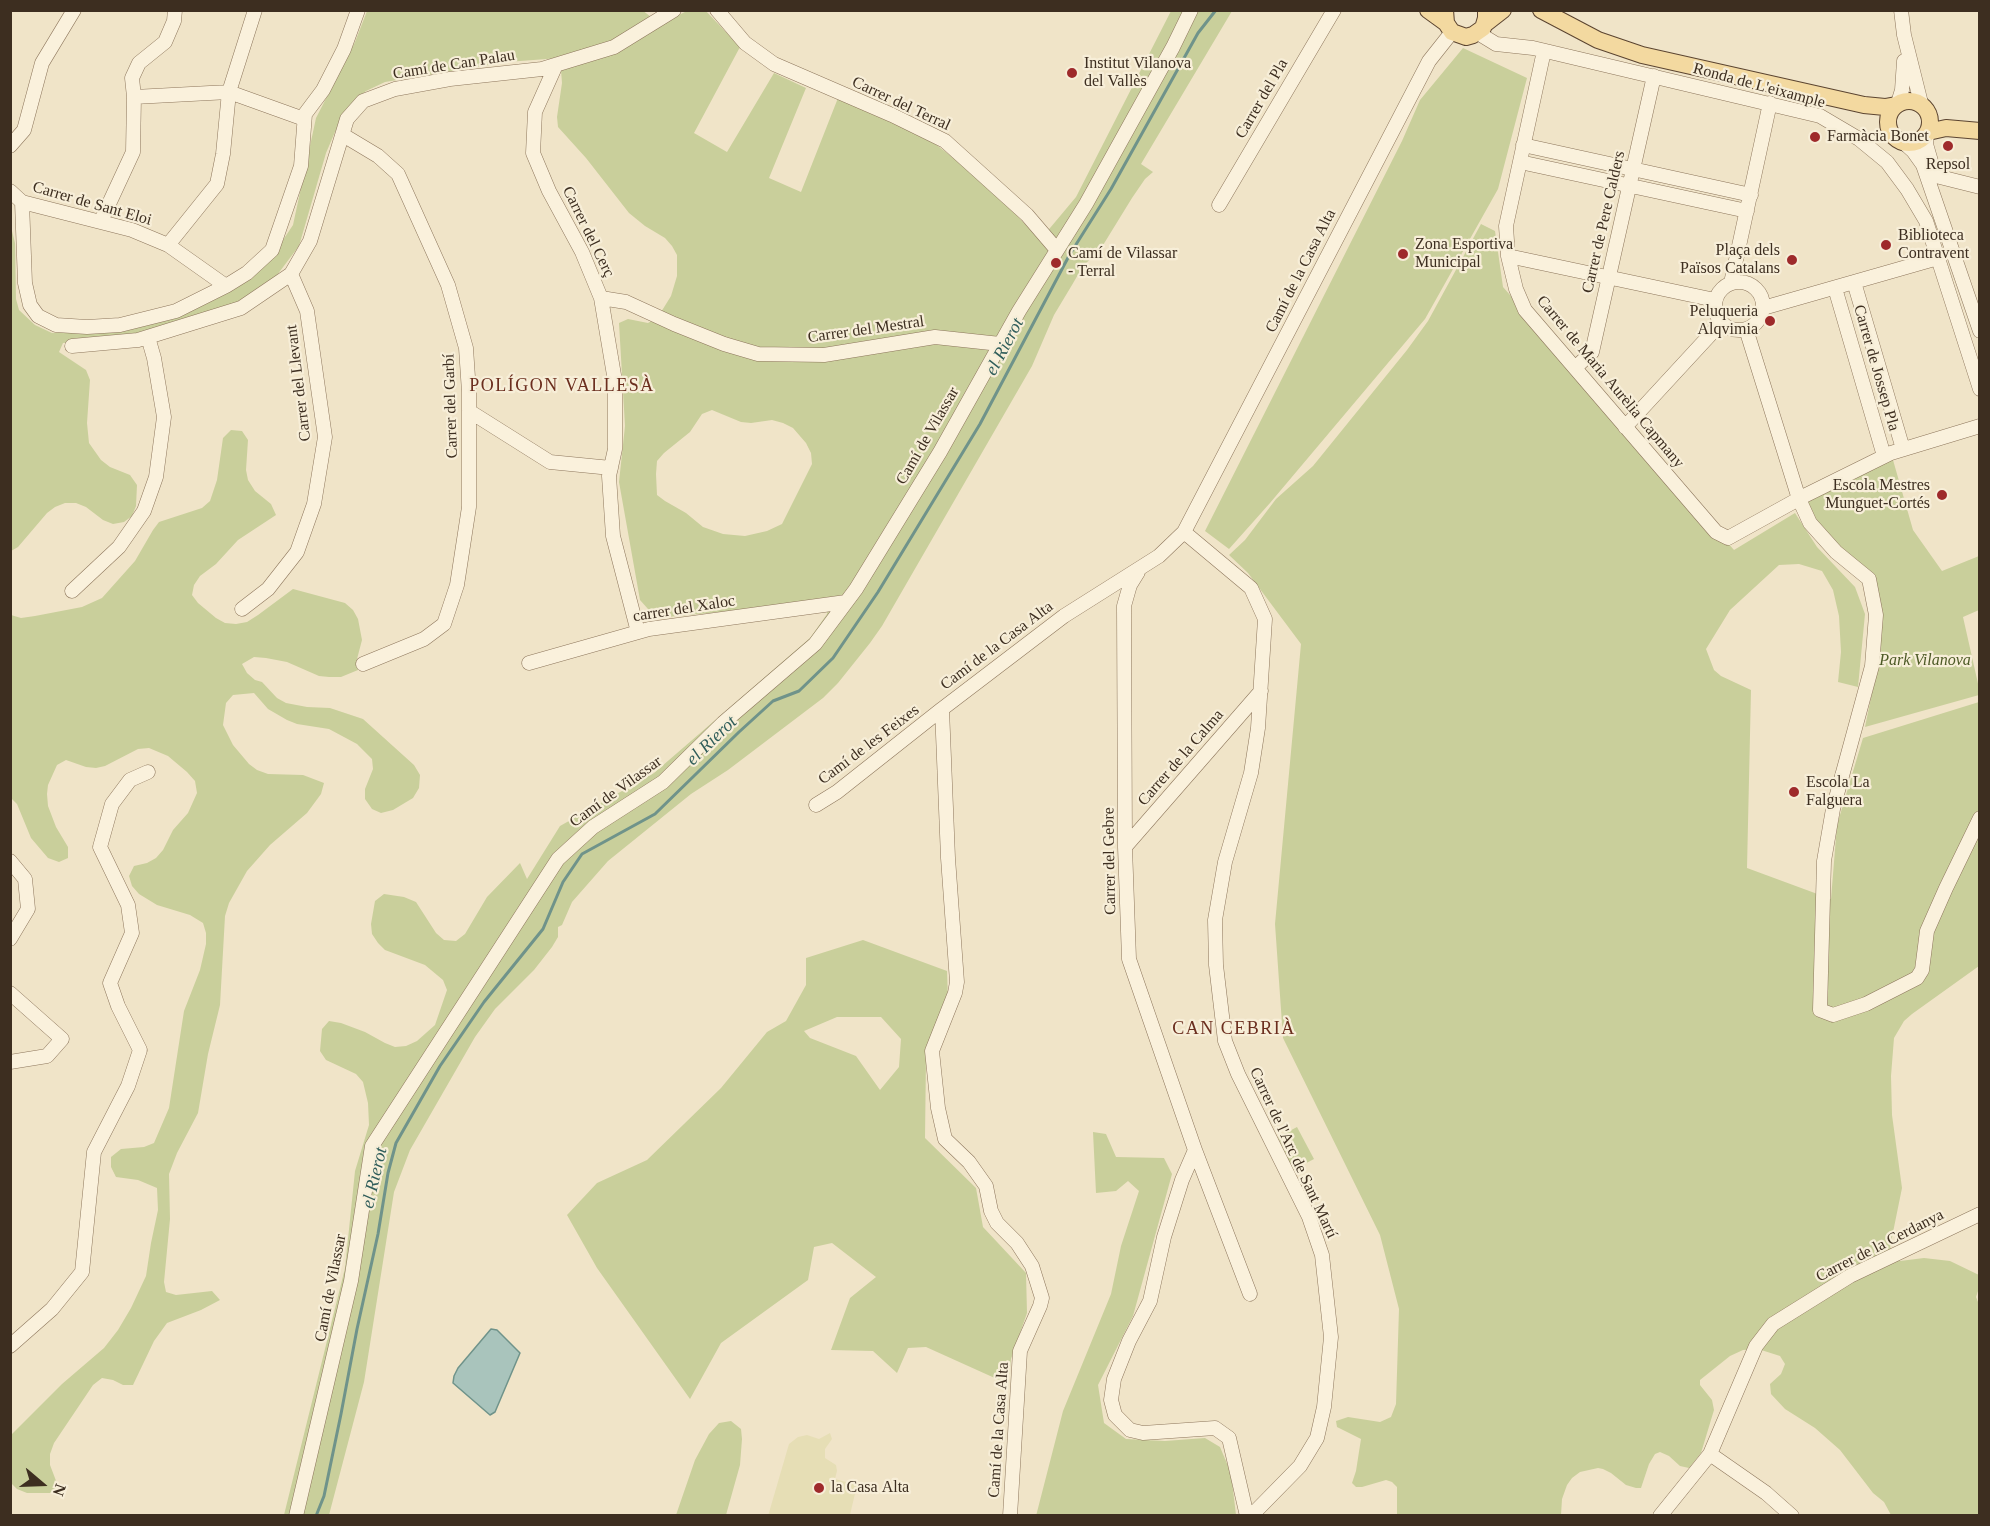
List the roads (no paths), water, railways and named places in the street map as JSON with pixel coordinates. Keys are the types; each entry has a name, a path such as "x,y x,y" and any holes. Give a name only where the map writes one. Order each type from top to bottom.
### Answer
{"main road":[{"path":"1428,10 1448,22 1466,37 1483,22 1503,10"},
{"path":"1541,10 1577,31 1625,50 1874,107 1912,100 1977,131"},
{"path":"1820,96 1876,120 1895,138 1904,143 1918,141 1928,133 1946,129 1977,131"},
{"path":"1889,130 1889,114 1897,104"},
{"path":"1924,106 1931,122 1928,133"}],"street":[{"path":"10,146 24,130 42,63 74,10"},
{"path":"101,221 133,152 132,78 140,63 165,42 174,21 175,10"},
{"path":"168,245 217,184 223,154 229,92 255,10"},
{"path":"22,202 25,283 30,304 38,316 56,325 87,327 120,325 176,311 226,286 247,273 272,250 301,166 305,114 323,90 344,50 358,10"},
{"name":"Camí de Can Palau","path":"72,346 138,340 241,308 291,274 310,241 347,119 363,101 395,89 450,79 542,69 556,65 614,47 674,10"},
{"name":"Carrer del Terral","path":"717,10 745,43 774,64 892,115 945,141 1027,215 1057,250"},
{"name":"Camí de Vilassar","path":"296,1515 351,1281 372,1146 558,859 593,827 663,782 723,723 815,644 846,602 940,452 1000,344 1120,143 1191,10"},
{"name":"Carrer del Pla","path":"1220,205 1334,10"},
{"path":"1900,10 1916,92 1924,106"},
{"name":"Camí de la Casa Alta","path":"1010,1515 1020,1351 1042,1298 1032,1266 1017,1243 997,1223 991,1210 986,1186 969,1162 945,1139 938,1108 932,1051 955,993 957,982 948,858 942,710 1065,615 1159,556 1184,532 1448,22"},
{"name":"Ronda de L'eixample","path":"1483,22 1496,44 1544,51 1820,116 1859,139 1887,162 1926,221 1980,389"},
{"path":"1897,104 1904,79 1904,35"},
{"name":"Carrer de Maria Aurèlia Capmany","path":"1544,51 1506,226 1508,256 1516,289 1525,310 1716,532 1728,538 1799,499"},
{"name":"Carrer del Cerç","path":"556,65 535,112 533,153 549,191 582,252 601,298 615,381 615,449 609,476 613,536 638,632"},
{"name":"Carrer de Pere Calders","path":"1575,368 1592,352 1654,76"},
{"path":"134,97 229,92 304,119"},
{"path":"1731,283 1770,103"},
{"path":"1928,133 1926,144 1980,323"},
{"name":"Carrer del Garbí","path":"343,135 378,156 398,174 448,285 466,348 469,411 469,507 458,585 444,624 424,639 363,664"},
{"path":"1904,143 1923,165 1980,331"},
{"path":"1523,145 1751,195"},
{"path":"1520,162 1747,212"},
{"path":"1936,176 1980,187"},
{"name":"Carrer de Sant Eloi","path":"10,191 22,202 132,230 168,245 226,286"},
{"path":"1508,256 1716,300"},
{"path":"1763,309 1938,258"},
{"name":"Carrer del Llevant","path":"242,609 268,589 297,552 314,504 325,437 307,311 291,274"},
{"name":"Carrer de Jossep Pla","path":"1854,282 1903,449"},
{"path":"1731,283 1751,285 1759,292 1762,300 1763,309 1759,319 1746,329 1728,328 1721,323 1715,310 1721,289 1731,283"},
{"name":"Carrer de Jossep Pla","path":"1835,288 1884,456"},
{"name":"Carrer del Mestral","path":"601,298 626,302 724,344 758,354 824,356 934,337 1000,344"},
{"path":"1625,427 1721,323"},
{"path":"1746,329 1799,499 1810,523 1836,552 1869,579 1876,615 1872,666 1833,809 1824,861 1820,1010 1833,1015 1866,1004 1917,978 1922,970 1927,931 1980,818"},
{"path":"72,591 119,547 144,511 156,477 164,417 148,337"},
{"path":"469,411 550,462 611,468"},
{"path":"1799,499 1884,456 1980,426"},
{"name":"Carrer de l'Arc de Sant Martí","path":"1184,532 1251,588 1266,619 1258,728 1251,772 1224,862 1215,920 1216,964 1225,1041 1238,1074 1309,1217 1322,1255 1331,1337 1324,1407 1317,1438 1300,1466 1249,1515"},
{"name":"Carrer del Gebre","path":"1143,566 1130,585 1124,606 1125,847 1129,959 1195,1150 1250,1294"},
{"name":"carrer del Xaloc","path":"529,663 649,628 846,602"},
{"name":"Carrer de la Calma","path":"1125,847 1261,692"},
{"name":"Camí de les Feixes","path":"816,805 837,792 942,710"},
{"path":"10,1346 52,1309 82,1272 94,1152 128,1086 140,1050 110,983 132,933 128,905 100,847 112,804 130,780 148,772"},
{"path":"10,861 25,879 28,909 10,939"},
{"path":"10,993 62,1039 47,1056 10,1062"},
{"path":"1195,1150 1182,1180 1164,1237 1150,1301 1129,1341 1114,1379 1111,1400 1115,1416 1130,1430 1143,1433 1215,1428 1229,1438 1249,1515"},
{"name":"Carrer de la Cerdanya","path":"1660,1515 1710,1454 1756,1346 1773,1324 1850,1276 1980,1215"},
{"path":"1710,1454 1766,1493 1792,1515"}],"water":[{"path":"491,1329 497,1330 520,1353 495,1412 490,1415 453,1383 458,1368"}],"waterway":[{"name":"el Rierot","path":"316,1516 324,1496 378,1234 388,1173 396,1143 440,1066 484,1002 543,929 563,882 582,854 655,814 773,701 799,691 833,658 878,592 980,424 1070,254 1111,189 1198,33 1216,10"}],"place":[{"name":"Institut Vilanova del Vallès","path":"1072,73"},
{"name":"Farmàcia Bonet","path":"1815,137"},
{"name":"Repsol","path":"1948,146"},
{"name":"Biblioteca Contravent","path":"1886,245"},
{"name":"Zona Esportiva Municipal","path":"1403,254"},
{"name":"Plaça dels Països Catalans","path":"1792,260"},
{"name":"Camí de Vilassar - Terral","path":"1056,263"},
{"name":"Peluqueria Alqvimia","path":"1770,321"},
{"name":"Escola Mestres Munguet-Cortés","path":"1942,495"},
{"name":"Escola La Falguera","path":"1794,792"},
{"name":"la Casa Alta","path":"819,1488"}],"district":[{"name":"POLÍGON VALLESÀ","path":"562,386"},
{"name":"CAN CEBRIÀ","path":"1234,1029"}],"park label":[{"name":"Park Vilanova","path":"1925,661"}]}
